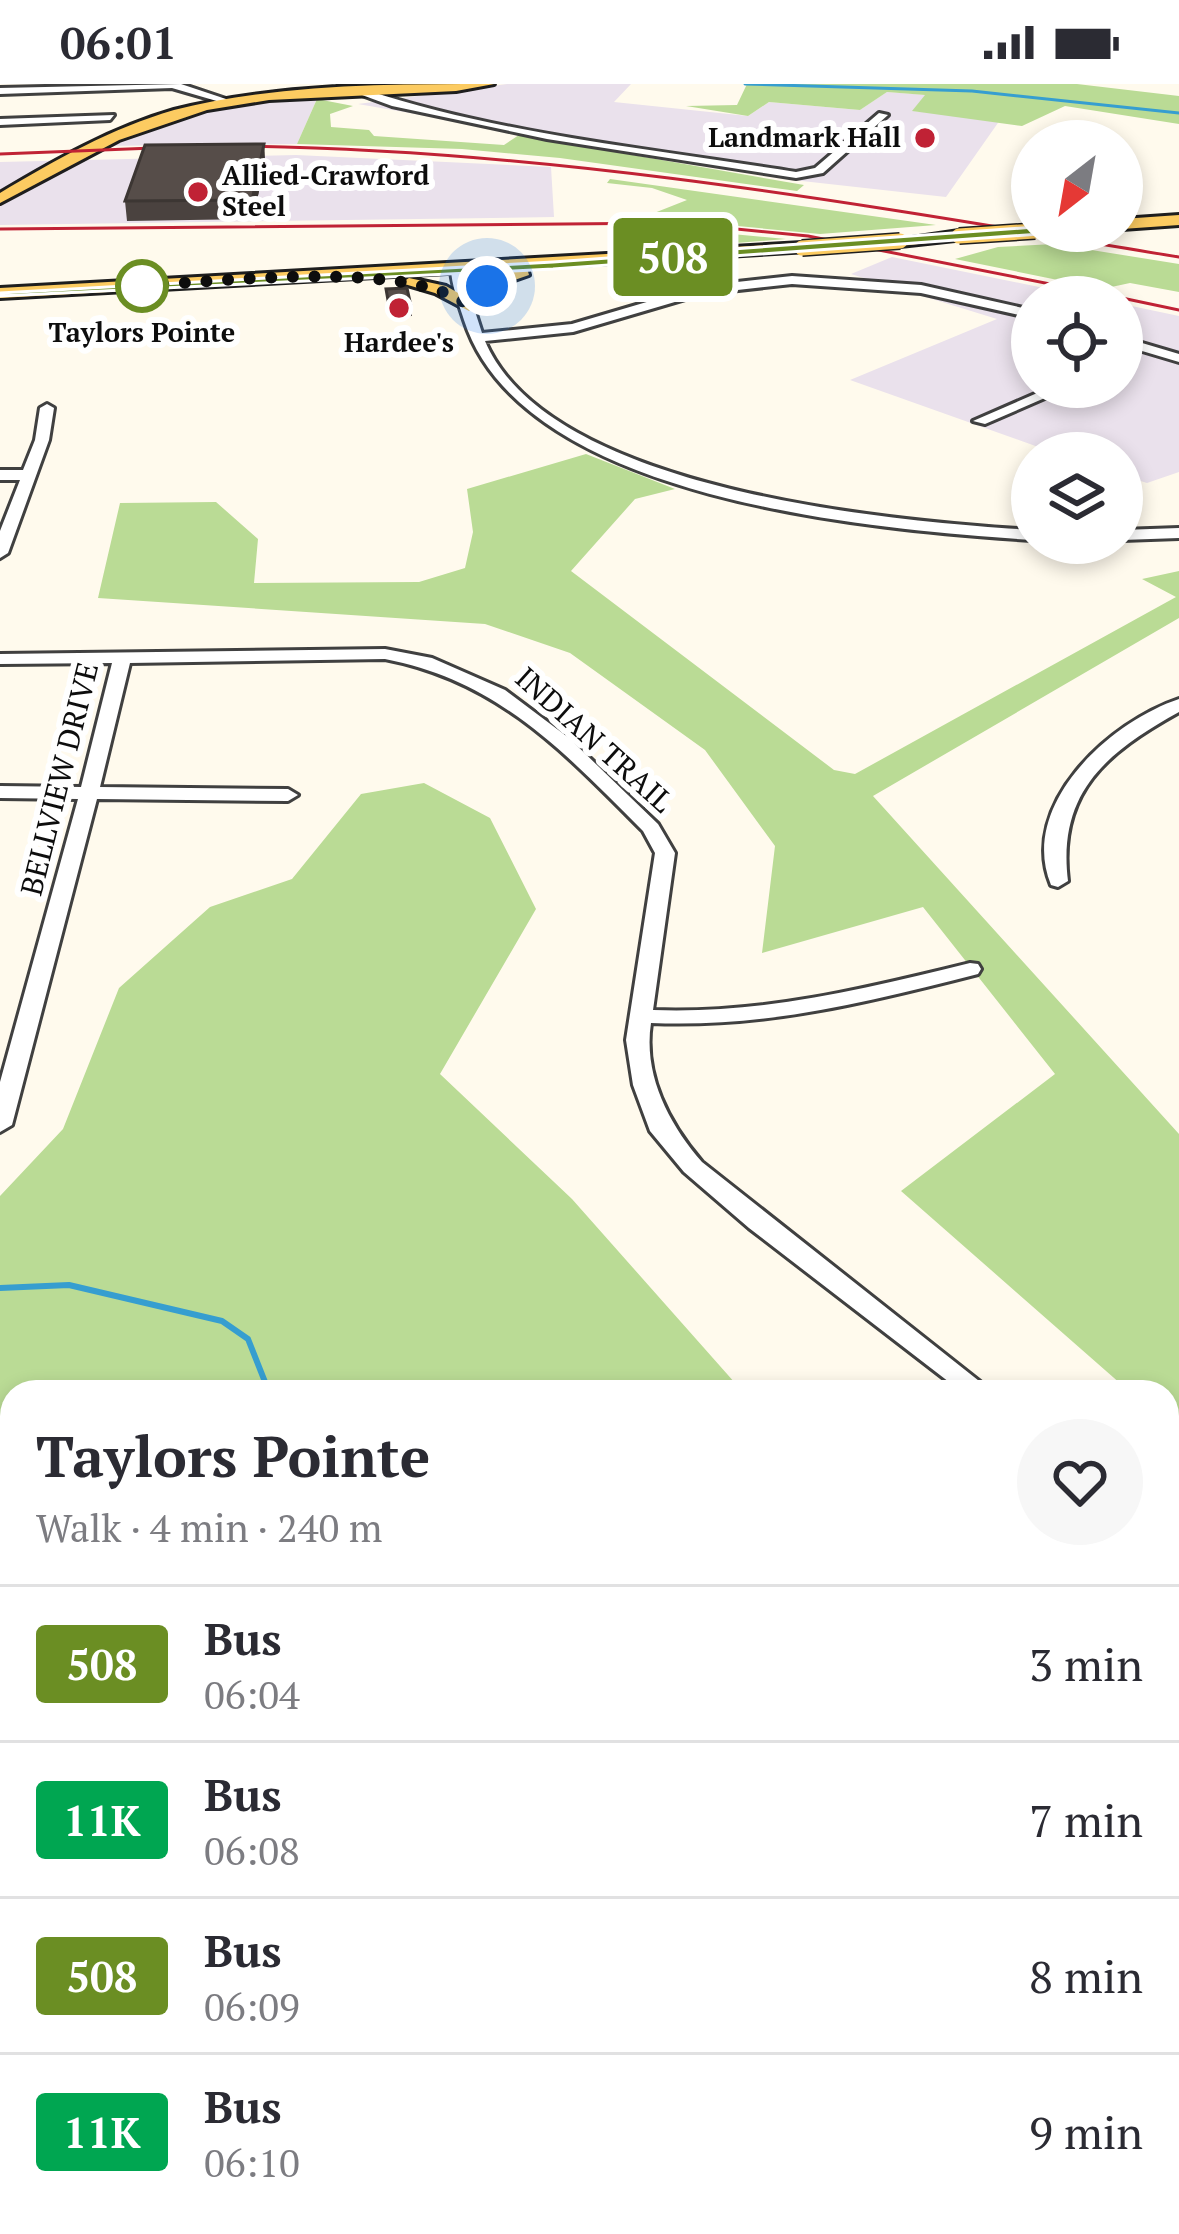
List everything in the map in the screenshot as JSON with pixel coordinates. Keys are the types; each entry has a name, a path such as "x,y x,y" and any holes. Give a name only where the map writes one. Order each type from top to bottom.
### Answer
{"main road":[{"path":"0,199 121,133 227,101 487,84"},
{"path":"1143,223 1179,220"},
{"path":"0,292 553,266 1011,233"},
{"path":"332,278 427,286 469,306 490,283 553,266"},
{"path":"456,271 524,272"}],"street":[{"path":"0,91 173,85 227,101"},
{"path":"366,93 392,104 602,146 796,176 819,171 883,115"},
{"path":"0,122 110,117"},
{"path":"456,271 496,373 526,403 590,442 656,470 747,497 831,514 1011,533"},
{"path":"479,337 568,329 701,290 792,280 920,289 1011,309"},
{"path":"1143,347 1179,358"},
{"path":"1143,355 1154,350"},
{"path":"0,553 30,475 46,408"},
{"path":"980,422 1013,408"},
{"path":"0,476 30,475"},
{"path":"1143,534 1179,532"},
{"name":"INDIAN TRAIL","path":"0,659 385,654 458,669 504,695 618,796 660,840 666,868 638,1040 655,1117 671,1144 758,1222 964,1380"},
{"name":"BELLVIEW DRIVE","path":"0,1125 122,656"},
{"path":"1058,881 1052,849 1075,783 1114,742 1179,704"},
{"path":"0,792 288,795"},
{"path":"640,1016 719,1020 779,1016 970,969"}],"shaded area":[{"path":"507,84 631,84 614,102 748,116 769,102 860,110 887,92 927,95 914,111 1000,120 946,197 793,180 358,104"},
{"path":"258,97 317,99 297,144 89,146 183,112"},
{"path":"296,155 551,167 554,217 0,225 0,162"},
{"path":"892,257 1011,281 1011,408 1143,408 1143,308 1179,316 1179,472 1143,482 1143,432 1011,432 1011,437 850,380 997,319 851,274"}],"green space":[{"path":"747,84 1077,84 1179,96 1179,124 1065,106 1035,120 1011,120 1011,124 912,111 925,95 887,92 860,110 769,102 748,116 686,106 737,105"},
{"path":"317,99 353,106 330,114 331,127 369,130 374,136 504,145 519,135 804,185 797,191 462,149 297,144"},
{"path":"610,179 936,225 820,234 644,217 687,200 652,188 607,183"},
{"path":"657,227 786,239 648,250"},
{"path":"1011,246 1011,252 1104,252 1179,264 1179,292 1143,285 1143,276 1038,276 955,259"},
{"path":"586,454 675,489 635,499 571,571 834,770 855,774 1176,597 1142,579 1179,571 1179,618 873,796 1179,1134 1179,1380 1116,1380 901,1191 1055,1074 923,907 762,953 775,846 705,750 570,653 485,624 98,598 120,503 216,502 258,539 254,583 419,582 465,568 473,532 467,489"},
{"path":"424,783 490,818 536,909 440,1074 572,1199 732,1380 0,1380 0,1196 63,1129 119,988 210,907 292,879 361,794"}],"building":[{"name":"Allied-Crawford Steel","path":"264,144 252,200 125,201 145,145"},
{"path":"407,288 411,306 389,306 386,289"}],"waterway":[{"path":"745,84 972,91 1179,113"},
{"path":"0,1288 69,1285 222,1321 248,1339 264,1380"}],"railway":[{"path":"233,146 353,149 590,169 826,200 1179,257"},
{"path":"0,154 179,147"},
{"path":"0,229 676,223 808,236 1011,276"},
{"path":"1143,302 1179,310"}],"bus line":[{"name":"508","path":"0,293 370,276 517,264 553,266 1011,233"}],"place":[{"name":"Landmark Hall","path":"925,138"},
{"name":"Allied-Crawford Steel","path":"198,192"},
{"name":"Taylors Pointe","path":"142,286"},
{"name":"Hardee's","path":"399,308"}],"route":[{"path":"142,286 371,280 440,289 469,306 487,286"}]}
